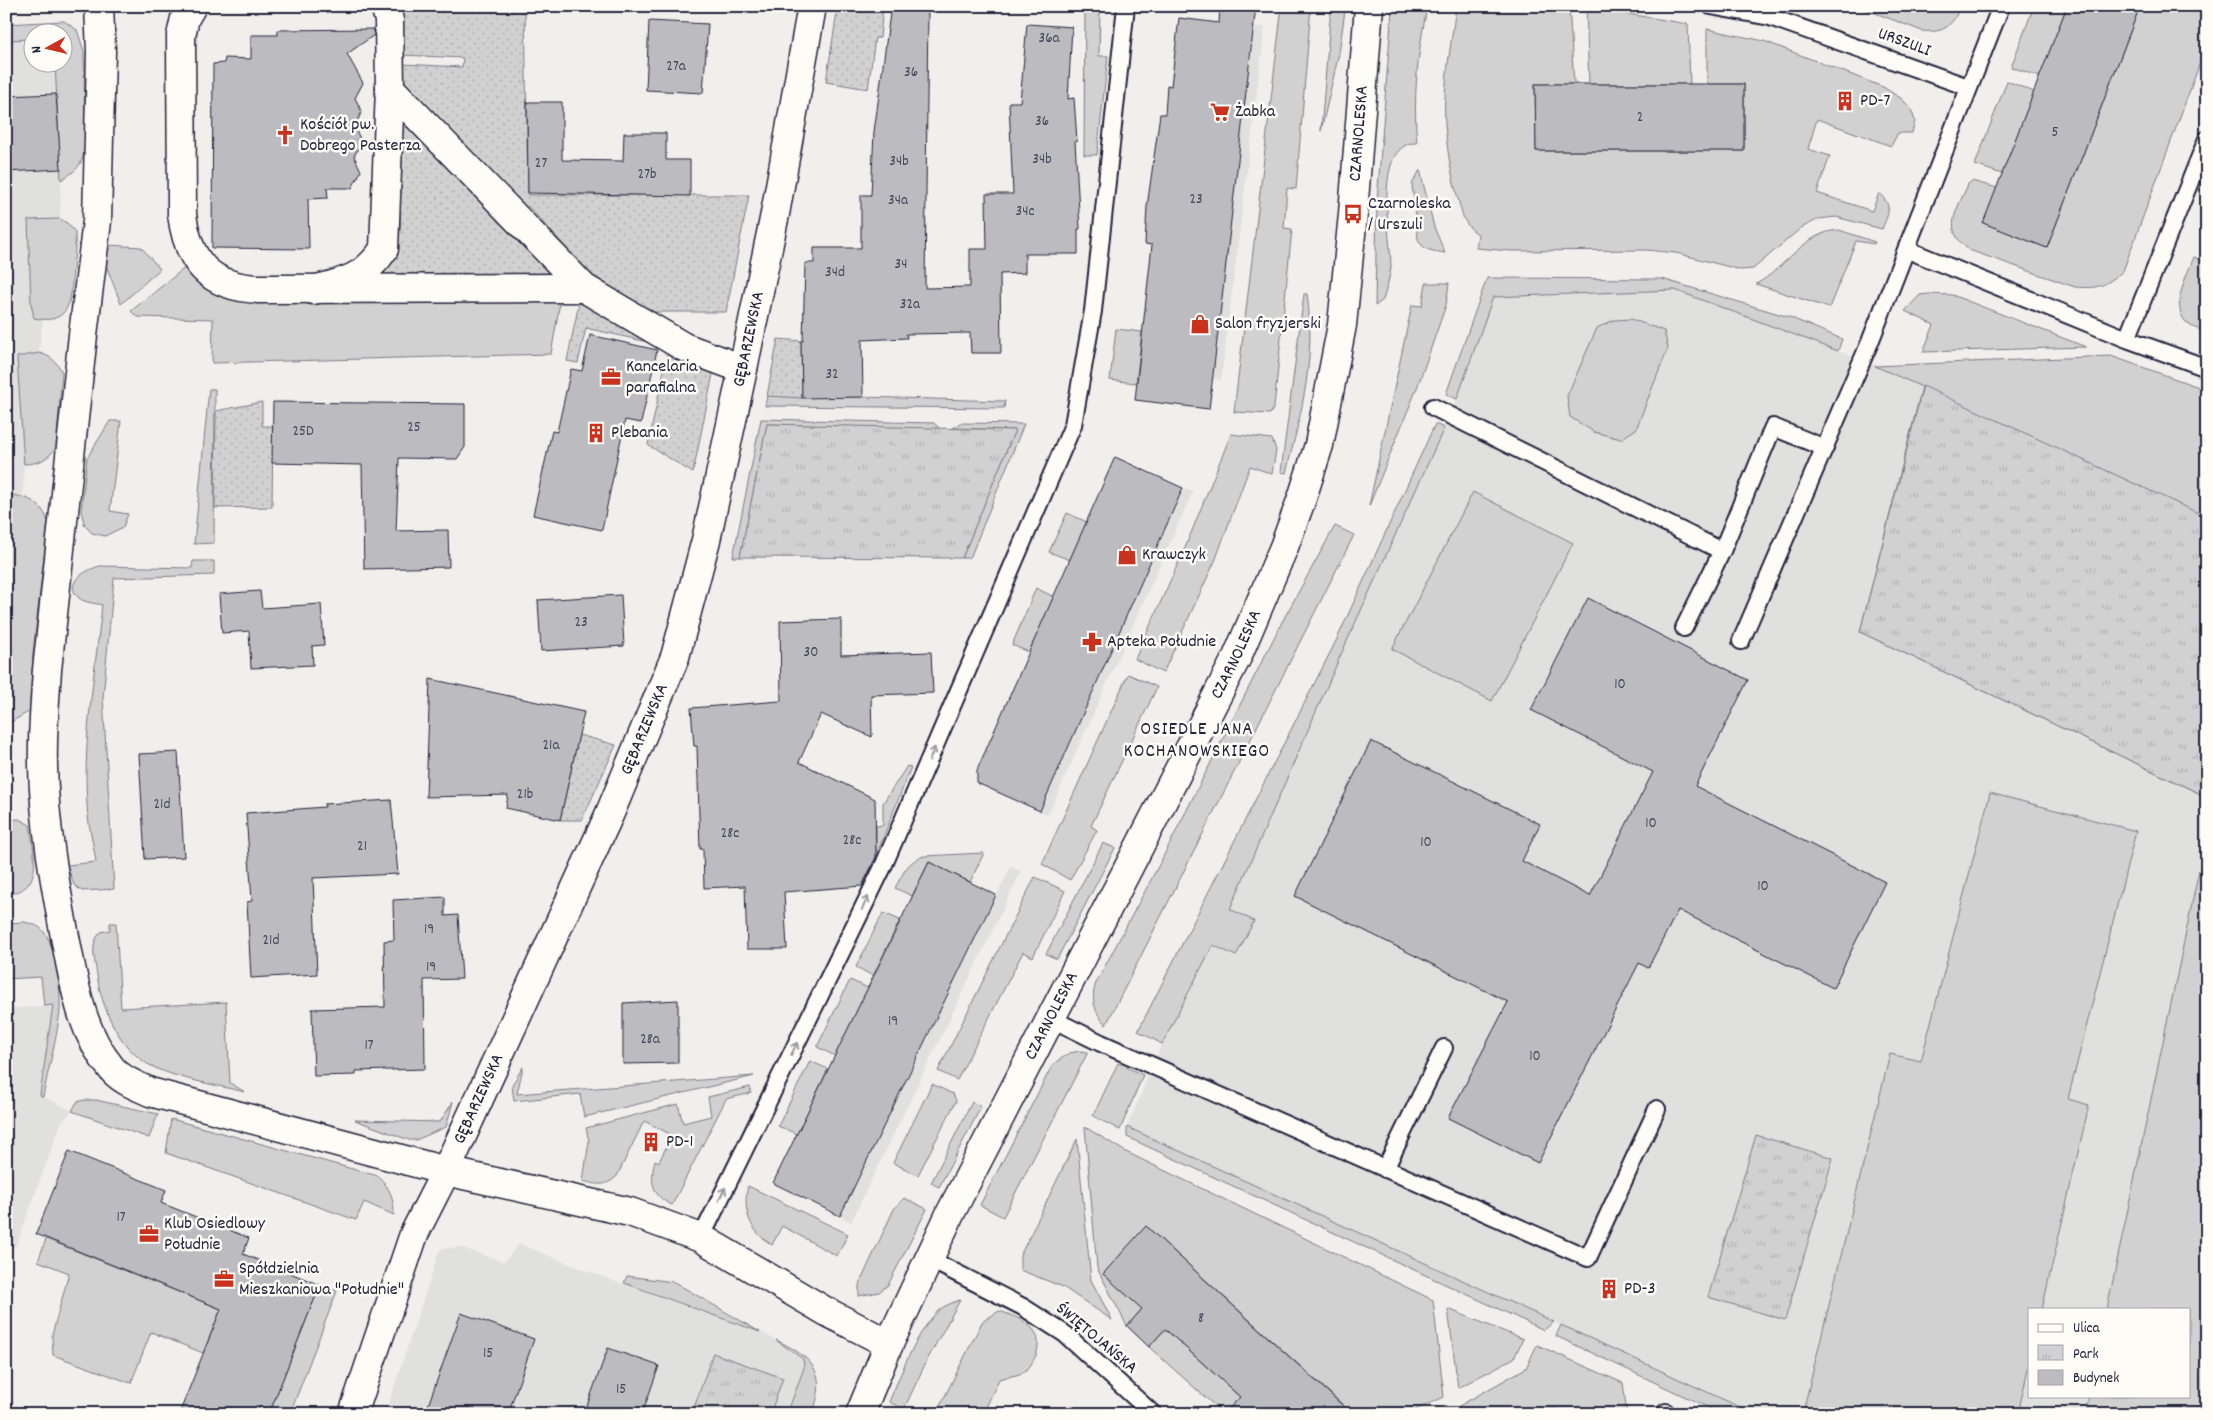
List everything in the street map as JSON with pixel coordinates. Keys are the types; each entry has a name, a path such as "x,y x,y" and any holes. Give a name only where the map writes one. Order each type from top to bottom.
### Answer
{"street":[{"path":"99,6 101,52 97,221 83,335 43,724 43,767 54,870 78,1001 85,1025 112,1070 131,1084 150,1092 446,1171 630,1212 701,1238 827,1312 889,1344"},
{"path":"192,6 185,18 181,36 182,214 185,236 191,253 202,267 213,276 226,284 240,289 584,288"},
{"path":"313,290 338,284 358,276 374,265 384,249 390,88 389,20 385,6"},
{"name":"GĘBARZEWSKA","path":"354,1414 414,1234 446,1171 610,813 675,657 706,540 743,369 774,214 812,6"},
{"name":"CZARNOLESKA","path":"860,1414 889,1344 929,1259 1050,1018 1236,657 1284,546 1302,498 1319,444 1342,325 1354,204 1369,6"},
{"path":"390,88 584,288 684,347 743,369"}],"lane":[{"path":"701,1238 882,869 1074,425 1093,311 1126,6"},
{"name":"URSZULI","path":"1711,6 1771,11 1968,87"},
{"path":"1741,641 1826,448 1908,250 2000,6"},
{"path":"2127,339 2207,139"},
{"path":"1908,250 2127,339 2207,368"},
{"path":"1433,406 1722,551"},
{"path":"1684,628 1722,551 1773,427 1826,448"},
{"path":"1050,1018 1101,1043 1588,1258 1657,1108"},
{"path":"1385,1169 1444,1048"},
{"name":"ŚWIĘTOJAŃSKA","path":"929,1259 1023,1307 1065,1334 1153,1414"}],"shaded area":[{"path":"1254,27 1265,27 1221,380 1212,378"},
{"path":"22,39 22,72 55,72 61,180 60,219 43,320 24,464 23,496 6,494 6,40"},
{"path":"1675,290 1862,360 1923,386 1860,632 2207,797 2207,832 2107,1308 2028,1308 2028,1398 2089,1398 2086,1414 1755,1414 1127,1127 1162,1044 1213,945 1236,956 1254,921 1230,909 1342,652 1457,399 1492,297"},
{"path":"1183,488 1193,491 1048,815 1040,811"},
{"path":"1011,866 1021,872 851,1222 840,1216"},
{"path":"53,1005 40,1095 72,1111 61,1123 16,1246 6,1246 6,1009"},
{"path":"519,1244 611,1280 760,1332 776,1340 803,1359 804,1368 787,1414 385,1414 440,1249 460,1247 504,1262"}],"green space":[{"path":"397,6 525,6 528,195 749,195 726,312 652,312 589,273 528,206 525,210 402,88 402,64 462,67 463,58 403,55 403,27"},
{"path":"838,6 883,6 880,38 875,38 868,89 826,82"},
{"path":"1085,6 1100,6 1099,56 1108,56 1097,155 1084,155"},
{"path":"1282,6 1311,6 1296,189 1287,188 1284,228 1292,229 1274,407 1270,414 1234,412"},
{"path":"1456,6 1569,6 1574,84 1535,84 1536,151 1744,151 1744,84 1707,84 1707,29 1764,41 1883,87 1902,99 1911,109 1915,121 1912,133 1898,133 1891,146 1817,119 1808,149 1830,156 1817,193 1872,211 1879,193 1888,206 1882,229 1836,217 1819,219 1801,228 1753,269 1741,270 1676,253 1647,250 1511,251 1476,248 1478,234 1466,222 1462,212 1452,173 1446,135 1446,87"},
{"path":"1857,6 1961,6 1954,19 1942,30 1922,31"},
{"path":"2034,6 2067,6 2040,77 2011,67"},
{"path":"2140,6 2207,6 2207,44 2123,271 2111,280 2096,287 2075,287 1969,250 1955,235 1953,227 1956,211 1968,184 1972,181 1997,188 1984,223 2047,248"},
{"path":"1331,7 1345,10 1339,53 1321,131"},
{"path":"1586,7 1688,24 1690,84 1589,84"},
{"path":"1392,10 1426,13 1417,78 1415,110 1417,143 1407,144 1396,153 1391,166 1387,201 1391,267 1383,300 1375,306 1377,201"},
{"path":"22,23 22,39 6,40 6,24"},
{"path":"72,27 77,30 84,51 85,149 78,168 61,180 55,72 72,72"},
{"path":"2007,81 2034,92 2002,174 1975,165"},
{"path":"402,123 410,124 561,281 370,283 391,260 399,240"},
{"path":"1420,170 1434,227 1445,253 1426,248 1418,239 1412,184"},
{"path":"60,219 67,223 75,232 70,300 62,314 55,318 34,318 31,303 28,220"},
{"path":"1839,230 1875,242 1874,244 1856,241 1829,308 1756,284 1776,270 1815,237"},
{"path":"108,245 141,247 160,269 121,304 106,265"},
{"path":"2194,257 2207,262 2207,332 2188,324 2180,309 2181,291"},
{"path":"187,266 202,282 540,294 560,302 551,354 212,363 213,319 137,317 131,311"},
{"path":"1487,278 1662,279 1789,317 1842,339 1838,351 1675,290 1493,297 1457,399 1446,394"},
{"path":"1426,283 1449,283 1446,305 1417,388 1369,506 1412,305 1422,306"},
{"path":"1304,294 1307,294 1309,318 1309,363 1302,406 1286,473 1281,472"},
{"path":"1920,295 1952,295 2086,347 1923,352 1934,325 1905,311"},
{"path":"580,298 652,343 586,328 578,363 567,361"},
{"path":"1631,319 1664,331 1668,348 1636,429 1621,439 1594,432 1570,417 1567,396 1597,328 1614,320"},
{"path":"1116,329 1142,332 1136,383 1110,380"},
{"path":"778,339 801,341 802,398 767,396"},
{"path":"668,351 714,369 693,473 648,445"},
{"path":"39,353 53,360 62,372 56,447 43,460 24,464 17,357"},
{"path":"2111,356 2207,390 2207,797 1860,632 1922,387 1875,366"},
{"path":"1923,386 2207,517 2207,797 1860,632"},
{"path":"209,389 215,389 214,543 194,544"},
{"path":"767,396 1005,401 1004,408 765,406"},
{"path":"262,402 262,426 273,426 272,507 215,508 216,411"},
{"path":"761,419 934,423 940,429 767,424 740,557 733,557"},
{"path":"110,421 121,421 110,511 128,514 123,527 105,536 92,533 85,526 81,511 87,458"},
{"path":"960,423 1024,424 970,558 962,558 1015,430 952,428"},
{"path":"767,424 1015,430 962,558 740,557"},
{"path":"1435,424 1444,428 1342,652 1230,909 1254,921 1236,956 1213,945 1162,1044 1138,1031 1337,639"},
{"path":"1231,434 1272,439 1276,450 1272,474 1250,466 1215,561 1163,673 1135,659 1185,548"},
{"path":"1473,492 1573,543 1492,701 1392,649"},
{"path":"6,494 26,498 37,504 48,521 33,653 30,711 6,725"},
{"path":"1067,513 1087,522 1070,560 1049,552"},
{"path":"1335,526 1354,535 1106,1025 1096,1011 1093,995 1096,983 1161,861 1282,622"},
{"path":"193,561 214,561 214,575 114,578 103,697 114,889 82,891 74,885 67,865 96,862 88,817 86,764 102,605 81,600 74,592 73,587 83,573 100,566 192,568"},
{"path":"1036,588 1054,597 1029,652 1012,645"},
{"path":"1128,674 1157,687 1091,826 1097,830 1070,880 1042,864"},
{"path":"579,735 616,745 582,820 560,820"},
{"path":"907,766 911,767 876,856 876,826 883,825 883,803"},
{"path":"1990,793 2136,831 2068,1099 2089,1105 2042,1308 2028,1308 2028,1369 2018,1414 1827,1414 1804,1408 1890,1054 1921,1061"},
{"path":"19,819 30,825 34,868 32,878 27,885 19,891 6,895 6,820"},
{"path":"2207,832 2207,1414 2086,1414 2089,1398 2190,1398 2190,1308 2107,1308"},
{"path":"1103,843 1115,848 1057,959 1046,954"},
{"path":"984,853 970,882 929,862 912,896 895,888 909,865 918,858 924,856"},
{"path":"1035,877 1065,891 1033,957 1023,952 957,1080 938,1071"},
{"path":"883,913 900,920 873,976 856,967"},
{"path":"24,922 35,925 44,932 52,948 59,981 59,1021 43,1097 40,1095 53,1005 44,1006 41,977 6,979 6,923"},
{"path":"110,923 116,923 121,1008 226,1002 230,1083 245,1092 164,1072 143,1061 125,1044 112,1023 102,1000 94,958 94,947 97,937 101,932 110,930"},
{"path":"850,980 868,988 835,1056 817,1047"},
{"path":"1088,1052 1003,1217 980,1205 1053,1064 1070,1053"},
{"path":"810,1061 828,1069 797,1134 778,1126"},
{"path":"1118,1063 1143,1075 1120,1130 1093,1116"},
{"path":"523,1067 517,1094 754,1076 584,1117 580,1094 514,1101 512,1085"},
{"path":"932,1084 953,1094 956,1101 918,1175 893,1163"},
{"path":"750,1087 751,1093 726,1099 672,1205 656,1192 653,1174 655,1160 659,1162 672,1135 644,1121 617,1176 613,1180 602,1184 583,1181 589,1141 586,1128 678,1104 683,1123 711,1116 708,1097"},
{"path":"96,1100 158,1114 149,1138 72,1111 77,1102"},
{"path":"453,1102 446,1127 416,1140 409,1140 355,1120 440,1122"},
{"path":"972,1102 981,1107 939,1187 931,1183"},
{"path":"171,1119 378,1176 386,1185 390,1194 394,1215 364,1202 356,1220 166,1153"},
{"path":"1085,1127 1126,1152 1433,1300 1444,1397 1407,1414 1334,1414 1342,1404 1146,1226 1142,1309 1127,1326 1097,1268"},
{"path":"1127,1127 1554,1322 1544,1330 1127,1137"},
{"path":"1756,1135 1833,1158 1785,1320 1708,1297"},
{"path":"1077,1139 1091,1280 1112,1320 1063,1287 1020,1270 1020,1256"},
{"path":"748,1186 848,1234 837,1256 782,1226 772,1245 764,1239 749,1220 746,1204"},
{"path":"904,1198 927,1209 888,1285 879,1292 859,1296 859,1285 894,1209"},
{"path":"46,1239 221,1309 203,1353 151,1332 131,1383 53,1355 52,1335 69,1273 38,1261"},
{"path":"627,1276 674,1282 760,1332 624,1283"},
{"path":"320,1285 337,1291 290,1414 269,1414"},
{"path":"960,1300 926,1362 904,1409 889,1402 909,1355 928,1322 941,1308"},
{"path":"1448,1309 1523,1339 1514,1358 1458,1388"},
{"path":"999,1311 1023,1321 1034,1331 1038,1345 1032,1363 1022,1373 999,1379 983,1414 936,1414 982,1322"},
{"path":"1561,1325 1755,1414 1722,1414 1556,1336"},
{"path":"1165,1329 1240,1397 1224,1414 1149,1347"},
{"path":"776,1340 799,1353 814,1368 818,1377 819,1388 812,1414 787,1414 804,1368 803,1359"},
{"path":"1537,1345 1623,1383 1627,1414 1558,1414 1557,1408 1502,1414 1459,1414 1459,1406 1526,1368"},
{"path":"713,1353 783,1378 770,1414 692,1414"}],"building":[{"path":"891,6 928,6 925,288 970,287 970,249 987,249 986,194 1013,194 1009,102 1020,102 1027,24 1072,27 1068,99 1074,98 1077,141 1075,141 1080,229 1078,229 1078,254 1025,254 1025,273 1000,274 1001,353 971,353 970,333 906,334 907,338 862,340 863,397 802,398 801,341 803,341 805,263 814,263 814,248 861,248 861,195 871,195 874,132"},
{"path":"1220,6 1256,6 1209,409 1135,400 1152,245 1145,244 1147,207 1160,114 1165,114 1167,85 1171,86 1179,18 1219,23"},
{"path":"2067,6 2140,6 2047,248 1983,223"},
{"path":"649,21 708,24 703,93 646,90"},
{"name":"Kościół pw. Dobrego Pasterza","path":"374,29 374,35 347,54 363,83 355,98 362,112 354,127 362,142 354,156 361,171 352,188 327,188 328,198 308,199 309,249 212,248 213,64 224,63 225,58 251,59 251,35 278,35 278,30"},
{"path":"1535,84 1744,84 1744,151 1536,151"},
{"path":"56,94 61,169 6,172 6,96"},
{"path":"527,102 562,102 562,160 623,161 624,133 666,133 666,160 690,160 690,196 528,193"},
{"name":"Plebania","path":"590,335 657,350 641,423 625,420 602,530 533,515 552,431 557,432 571,369 582,371"},
{"path":"273,402 465,404 465,447 457,459 399,458 396,531 448,530 449,567 364,569 362,465 272,463"},
{"path":"1115,457 1183,488 1040,811 977,783 977,770"},
{"path":"260,591 262,608 321,604 324,645 312,646 313,665 251,668 249,631 222,633 219,594"},
{"path":"621,595 624,646 541,651 538,600"},
{"path":"1588,598 1748,680 1695,786 1885,882 1833,988 1678,910 1648,968 1639,963 1538,1163 1448,1118 1508,1002 1295,896 1371,741 1540,824 1522,861 1590,896 1653,772 1531,710"},
{"path":"841,619 841,655 931,652 933,693 871,695 872,737 821,714 799,762 875,799 876,857 862,886 784,892 787,949 747,949 745,886 704,888 703,849 700,849 697,746 694,746 691,708 781,701 780,621"},
{"path":"430,679 584,712 560,820 506,808 508,795 426,797"},
{"path":"178,752 184,857 145,859 139,754"},
{"path":"391,800 398,874 313,878 317,974 251,978 247,902 252,901 246,813 325,807 324,804"},
{"path":"929,862 996,895 840,1216 773,1183"},
{"path":"445,897 445,916 458,915 462,979 424,980 425,1069 356,1071 356,1075 314,1076 312,1009 385,1007 384,941 394,940 393,900"},
{"path":"678,1000 678,1063 623,1064 623,1003"},
{"path":"69,1151 166,1190 161,1203 249,1238 243,1254 320,1285 269,1414 179,1414 221,1309 36,1234"},
{"path":"1146,1226 1352,1414 1224,1414 1240,1397 1165,1329 1149,1347 1127,1326 1142,1309 1103,1274"},
{"path":"461,1313 534,1339 508,1414 425,1414"},
{"path":"608,1348 659,1366 642,1414 584,1414"}],"place":[{"name":"PD-7","path":"1845,101"},
{"name":"Żabka","path":"1220,112"},
{"name":"Kościół pw. Dobrego Pasterza","path":"285,135"},
{"name":"Czarnoleska / Urszuli","path":"1353,214"},
{"name":"Salon fryzjerski","path":"1200,324"},
{"name":"Kancelaria parafialna","path":"611,377"},
{"name":"Plebania","path":"596,433"},
{"name":"Krawczyk","path":"1127,555"},
{"name":"Apteka Południe","path":"1092,642"},
{"name":"PD-1","path":"651,1142"},
{"name":"Klub Osiedlowy Południe","path":"149,1234"},
{"name":"Spółdzielnia Mieszkaniowa \"Południe\"","path":"224,1279"},
{"name":"PD-3","path":"1609,1289"}],"district":[{"name":"OSIEDLE JANA KOCHANOWSKIEGO","path":"1197,741"}]}
